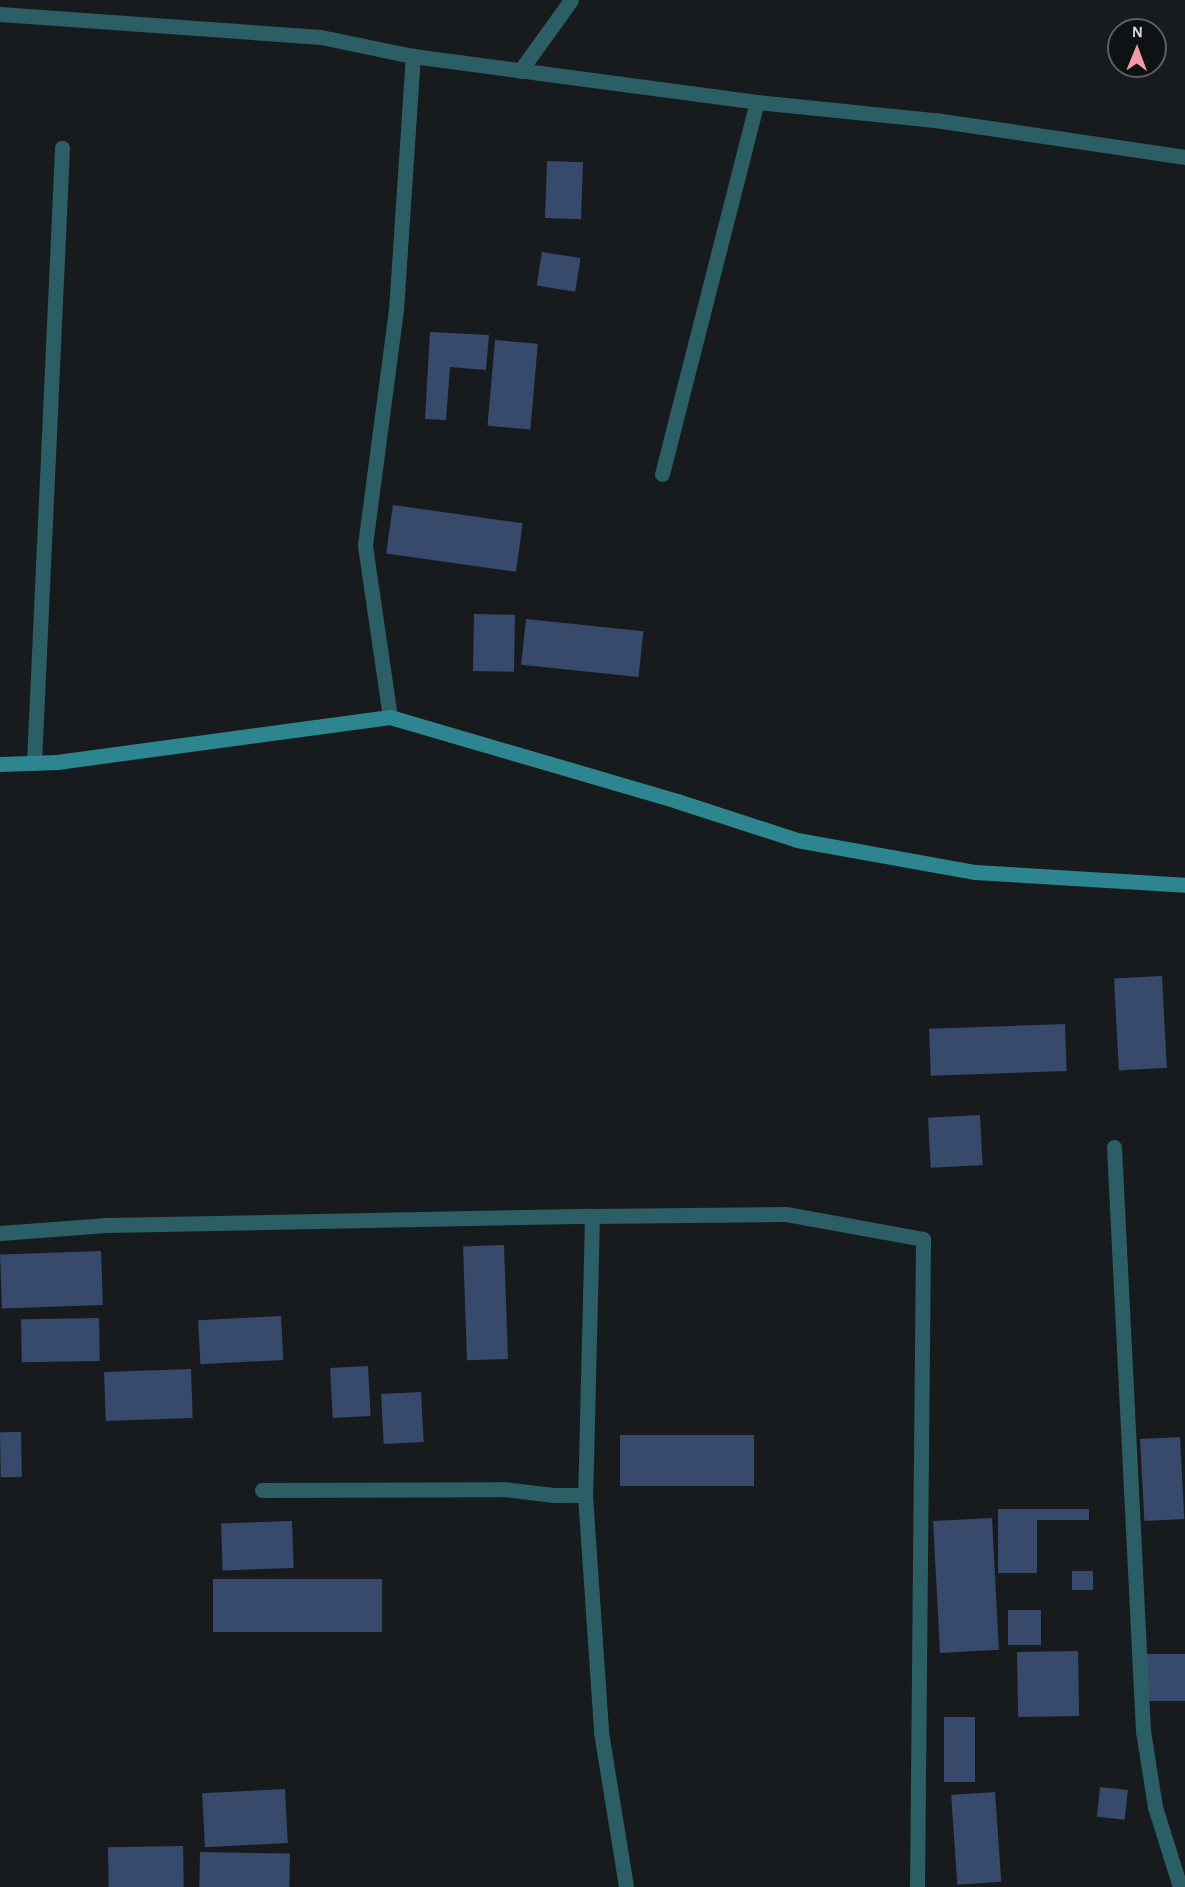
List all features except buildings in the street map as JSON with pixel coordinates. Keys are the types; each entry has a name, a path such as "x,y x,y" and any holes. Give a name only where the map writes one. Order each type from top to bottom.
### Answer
{"street":[{"path":"520,71 571,0"},
{"path":"0,14 321,38 414,56 520,71 757,102 934,120 1185,157"},
{"path":"390,717 365,545 396,310 414,56"},
{"path":"662,474 757,102"},
{"path":"34,763 62,148"},
{"path":"0,764 34,763 390,717 677,801 797,840 975,872 1185,885"},
{"path":"1114,1147 1143,1731 1155,1807 1180,1887"},
{"path":"0,1233 107,1225 786,1214 923,1239 917,1887"},
{"path":"592,1216 585,1495 602,1732 626,1887"},
{"path":"262,1490 503,1489 554,1495 585,1495"}]}
